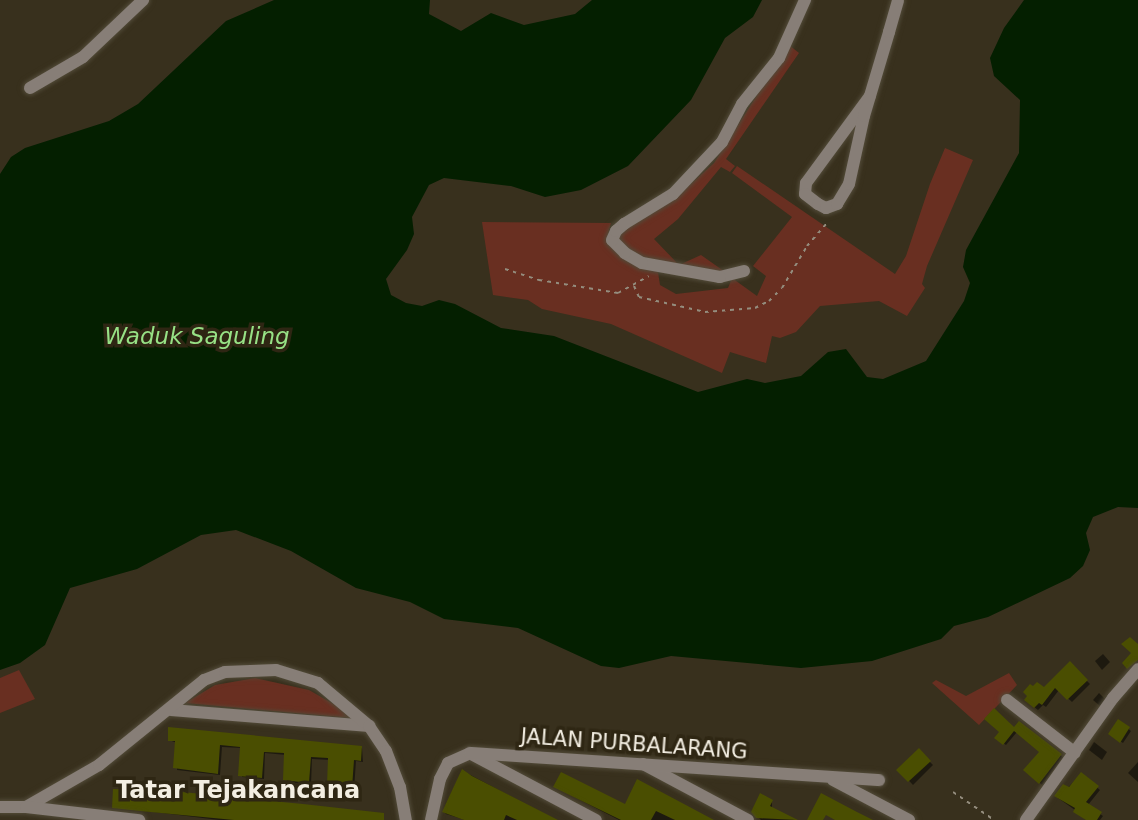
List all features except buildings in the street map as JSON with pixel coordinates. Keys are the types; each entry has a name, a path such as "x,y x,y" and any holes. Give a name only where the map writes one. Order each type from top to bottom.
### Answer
{"street":[{"path":"30,89 83,57 143,0"},
{"path":"744,271 720,277 642,263 615,246 612,240 616,231 673,194 722,142 742,104 779,58 805,0"},
{"path":"870,96 803,189 826,208 837,204 849,184 870,96 898,0"},
{"path":"1026,820 1112,698 1138,669"},
{"path":"26,807 99,765 171,710 194,685 225,672 276,670 318,683 369,726 386,751 405,803 406,820"},
{"path":"1007,700 1075,753"},
{"path":"171,710 369,726"},
{"path":"434,819 440,779 449,763 470,753 596,820"},
{"name":"JALAN PURBALARANG","path":"470,753 879,780"},
{"path":"638,762 734,817 748,820"},
{"path":"827,777 909,820"},
{"path":"0,807 26,807 139,820"}],"path":[{"path":"634,286 639,297 698,311 755,308 769,301 782,288 807,246 827,223"},
{"path":"505,269 539,280 618,293 634,286 660,266"},
{"path":"953,792 994,820"}],"shaded area":[{"path":"789,45 799,53 726,159 735,166 730,172 721,167 678,219 654,239 679,265 701,255 728,274 642,260 616,238 620,231 683,191 714,163"},
{"path":"945,148 973,160 927,266 922,284 925,288 907,316 879,301 820,306 796,332 780,338 772,336 766,363 730,352 722,373 611,324 542,309 528,300 493,295 482,222 611,223 608,234 612,247 658,272 660,285 676,294 728,288 732,278 757,296 766,276 753,266 792,217 732,173 737,166 895,274 906,256"},
{"path":"19,670 35,699 0,713 0,678"},
{"path":"1009,673 1017,685 979,725 932,683 936,680 966,696"},
{"path":"255,678 309,690 344,710 351,718 185,703 215,685"}],"water":[{"name":"Waduk Saguling","path":"274,0 430,0 429,14 461,31 491,13 524,25 575,14 592,0 762,0 753,17 725,38 691,100 628,166 581,190 545,197 511,186 444,178 429,185 412,217 414,234 407,250 386,279 391,295 406,303 422,306 439,300 455,304 501,328 554,336 698,392 747,379 765,383 801,376 828,352 846,349 867,377 883,379 926,361 964,301 970,283 963,267 966,250 1019,153 1020,100 994,76 990,58 1004,28 1024,0 1138,0 1138,508 1118,507 1093,517 1086,533 1090,550 1083,566 1070,578 988,617 954,626 941,639 872,661 801,668 671,656 619,668 601,666 518,628 444,619 410,602 356,588 291,551 236,530 201,535 137,569 70,588 45,645 20,663 0,670 0,174 11,157 25,148 109,121 138,104 226,21"}],"district":[{"name":"Tatar Tejakancana","path":"238,791"}]}
